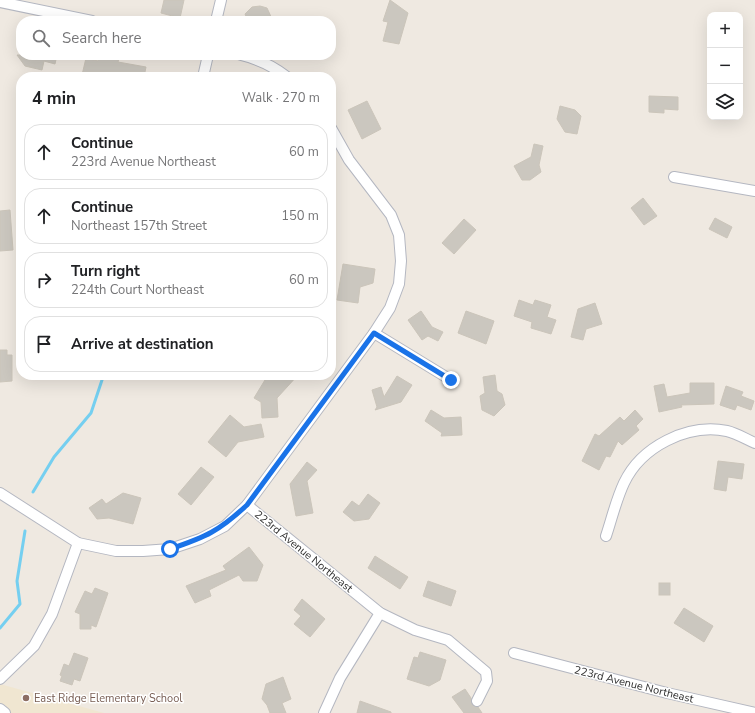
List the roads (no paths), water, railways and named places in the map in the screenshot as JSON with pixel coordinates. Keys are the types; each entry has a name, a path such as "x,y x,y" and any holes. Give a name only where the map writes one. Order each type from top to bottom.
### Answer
{"street":[{"path":"217,16 222,0"},
{"path":"0,2 68,16"},
{"path":"204,72 207,60"},
{"path":"259,60 277,68 281,72"},
{"path":"247,505 374,333 390,308 399,284 401,261 399,235 391,215 349,160 336,137"},
{"path":"674,177 755,191"},
{"path":"374,333 451,380"},
{"path":"606,536 625,482 644,455 664,442 689,433 708,430 727,431 755,443"},
{"name":"223rd Avenue Northeast","path":"0,493 78,543 116,551 170,549 200,539 219,529 247,505 380,613 415,630 448,640 474,660 486,672 487,681 477,701"},
{"path":"0,679 34,646 52,614 78,543"},
{"path":"324,713 340,678 380,613"},
{"name":"223rd Avenue Northeast","path":"514,653 668,693 755,713"},
{"path":"0,709 5,713"}],"waterway":[{"path":"33,492 54,457 91,413 102,380"},
{"path":"0,628 20,604 17,581 25,531"}],"place":[{"name":"East Ridge Elementary School","path":"26,698"}]}
